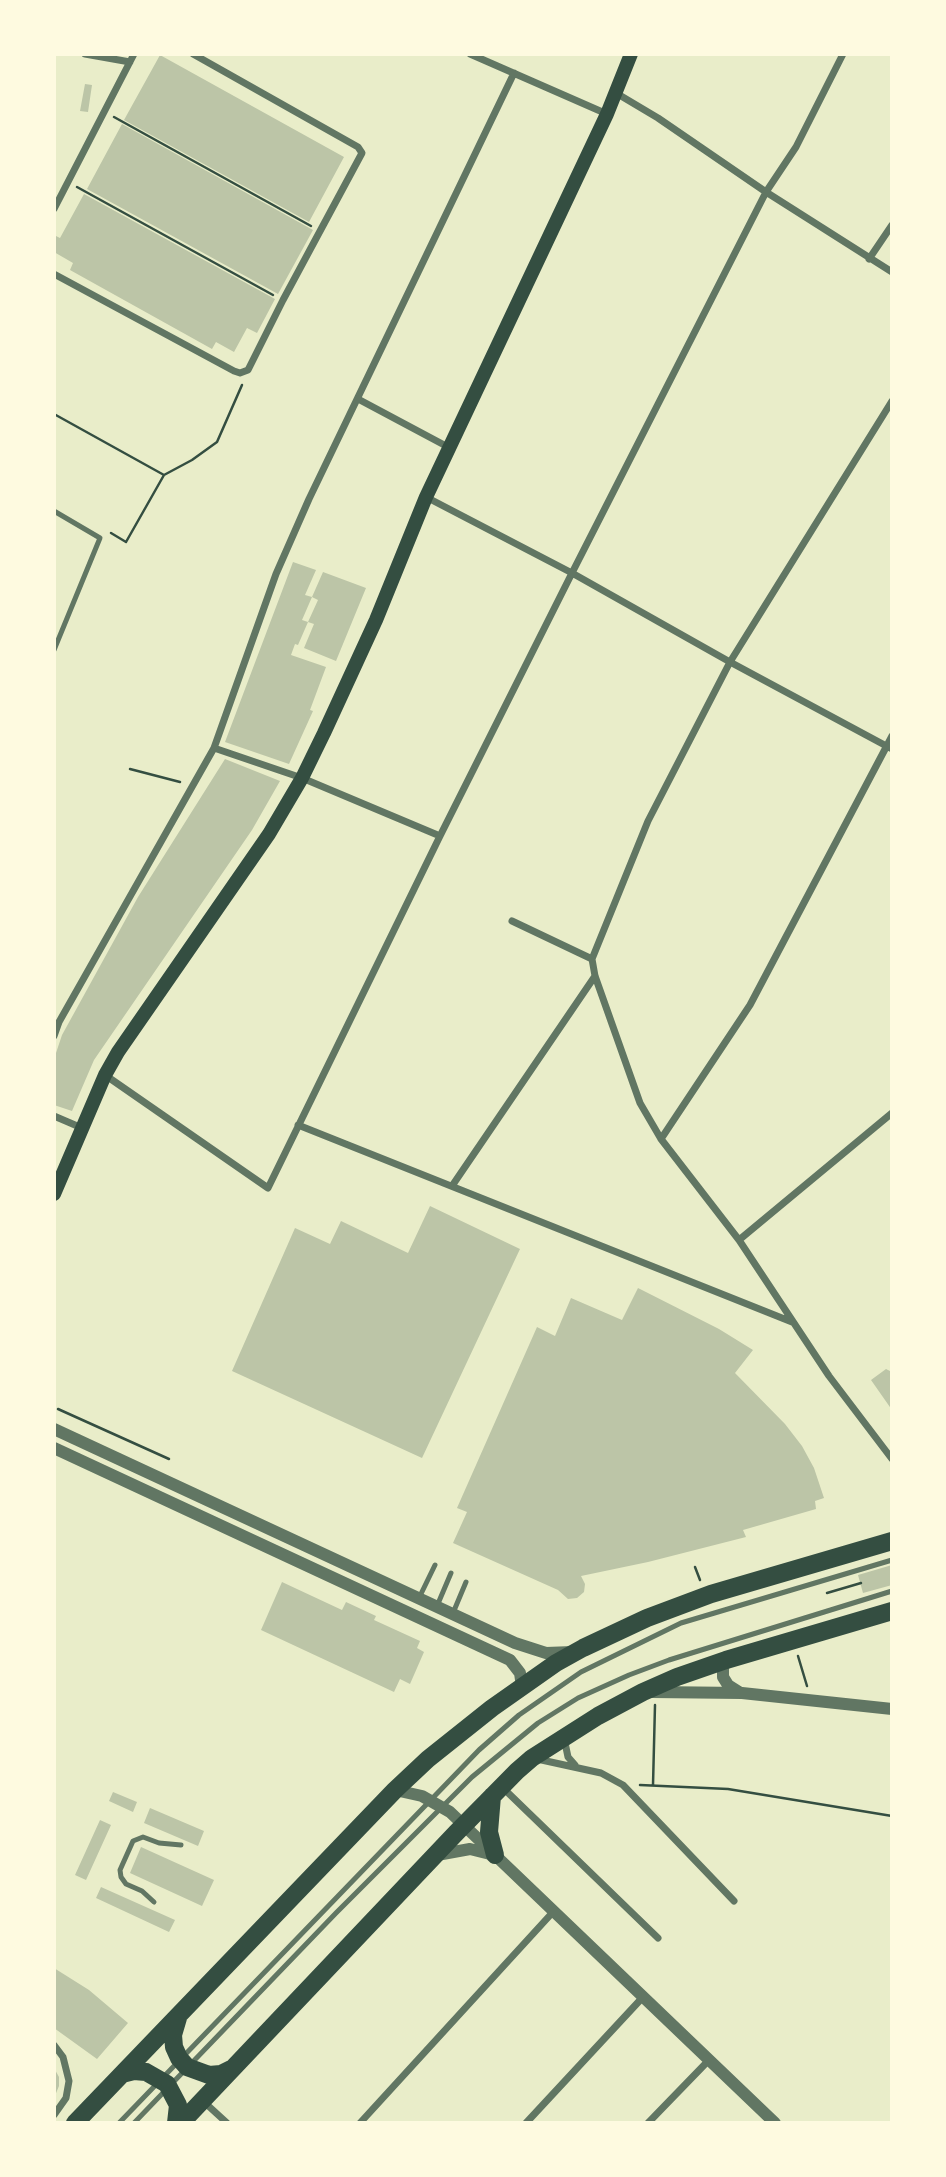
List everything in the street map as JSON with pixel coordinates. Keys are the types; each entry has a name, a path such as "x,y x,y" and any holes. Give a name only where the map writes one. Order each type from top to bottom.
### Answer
{"highway":[{"path":"75,2123 395,1790 447,1744 522,1687 577,1652 647,1618 711,1594 892,1541"},
{"path":"178,2123 464,1825 532,1758 563,1737 649,1692 726,1660 892,1611"},
{"path":"495,1855 489,1832 497,1791"},
{"path":"182,2013 175,2023 174,2047 187,2067 197,2073 209,2075 232,2069"},
{"path":"122,2074 146,2072 167,2084 177,2105 178,2123"}],"main road":[{"path":"54,1194 105,1075 134,1025 269,834 302,778 360,657 448,447 607,114 631,54"}],"street":[{"path":"54,209 132,58 85,54"},
{"path":"54,274 234,371 240,373 248,370 282,300 362,153 358,147 193,54"},
{"path":"470,54 607,114"},
{"path":"105,1075 268,1188 572,573 766,192 796,147 843,54"},
{"path":"54,1036 214,748 276,574 309,499 514,73"},
{"path":"616,93 892,272"},
{"path":"869,259 892,225"},
{"path":"358,399 448,447"},
{"path":"892,401 730,662 648,821 592,959 636,1095 662,1139 739,1240 829,1376 892,1459"},
{"path":"426,497 572,573 889,747"},
{"path":"662,1139 750,1005 889,747 892,736"},
{"path":"214,748 302,778 440,836"},
{"path":"512,921 592,959"},
{"path":"452,1186 596,976"},
{"path":"739,1240 892,1113"},
{"path":"54,1116 82,1128"},
{"path":"298,1125 792,1322"},
{"path":"54,1429 515,1643 546,1653 577,1652"},
{"path":"54,1448 506,1658 516,1665 522,1687"},
{"path":"726,1660 723,1677 728,1685 742,1693"},
{"path":"649,1692 742,1693 892,1709"},
{"path":"563,1737 568,1757 575,1766"},
{"path":"532,1758 601,1773 623,1785 734,1901"},
{"path":"395,1790 437,1803 464,1825 775,2123"},
{"path":"497,1791 658,1938"},
{"path":"435,1855 460,1850 495,1855"},
{"path":"360,2123 553,1912"},
{"path":"526,2123 643,1997"},
{"path":"54,2045 63,2057 69,2081 65,2098 54,2115"},
{"path":"648,2123 709,2060"},
{"path":"202,2100 227,2123"}],"lane":[{"path":"54,511 100,538 54,650"},
{"path":"134,2123 336,1913 437,1803 488,1742 519,1715 581,1672 681,1623 892,1560"},
{"path":"419,1598 435,1565"},
{"path":"437,1606 451,1573"},
{"path":"453,1613 466,1582"},
{"path":"120,2123 328,1906 437,1803 514,1741 561,1708 593,1691 668,1660 892,1591"},
{"path":"154,1902 142,1891 127,1884 121,1877 120,1870 134,1841 143,1837 159,1843 181,1844"}],"path":[{"path":"105,112 319,230"},
{"path":"68,181 282,300"},
{"path":"106,530 127,542 164,475 218,442 248,370"},
{"path":"54,414 164,475"},
{"path":"130,769 194,785"},
{"path":"58,1409 169,1459"},
{"path":"695,1567 701,1584"},
{"path":"797,1653 811,1700"},
{"path":"649,1692 653,1785"},
{"path":"623,1785 728,1789 892,1815"}],"building":[{"path":"160,55 344,157 309,222 124,120"},
{"path":"85,84 92,85 88,112 80,111"},
{"path":"122,124 313,230 278,294 87,189"},
{"path":"84,194 275,299 257,333 247,328 234,352 216,342 212,349 70,270 73,263 54,252 54,235 60,238"},
{"path":"293,562 316,570 305,595 312,597 302,620 308,622 291,655 326,667 310,710 313,711 289,764 225,742"},
{"path":"323,572 366,588 336,661 304,648 314,624 308,622 318,600 312,597"},
{"path":"225,759 280,781 252,830 94,1060 72,1111 54,1105 54,1059 62,1035 138,897"},
{"path":"430,1206 520,1249 422,1458 232,1371 295,1228 330,1244 341,1221 408,1253"},
{"path":"638,1288 719,1329 753,1350 735,1373 785,1424 802,1446 814,1468 824,1498 815,1501 816,1509 743,1530 746,1537 581,1576 585,1584 584,1592 577,1598 568,1599 558,1590 453,1543 467,1512 457,1508 537,1327 555,1336 571,1298 622,1320"},
{"path":"886,1369 892,1372 892,1410 871,1380"},
{"path":"892,1565 892,1585 863,1593 858,1575"},
{"path":"282,1582 342,1610 346,1602 376,1616 374,1620 420,1641 417,1648 424,1652 410,1684 400,1679 394,1692 261,1630"},
{"path":"113,1792 137,1802 133,1812 109,1801"},
{"path":"150,1808 204,1831 198,1846 144,1823"},
{"path":"100,1820 111,1825 86,1880 75,1875"},
{"path":"141,1847 214,1880 202,1906 130,1873"},
{"path":"101,1887 175,1920 169,1932 96,1898"},
{"path":"54,1968 89,1990 128,2023 97,2059 54,2028"},
{"path":"54,2068 59,2077 59,2086 54,2098"}]}
